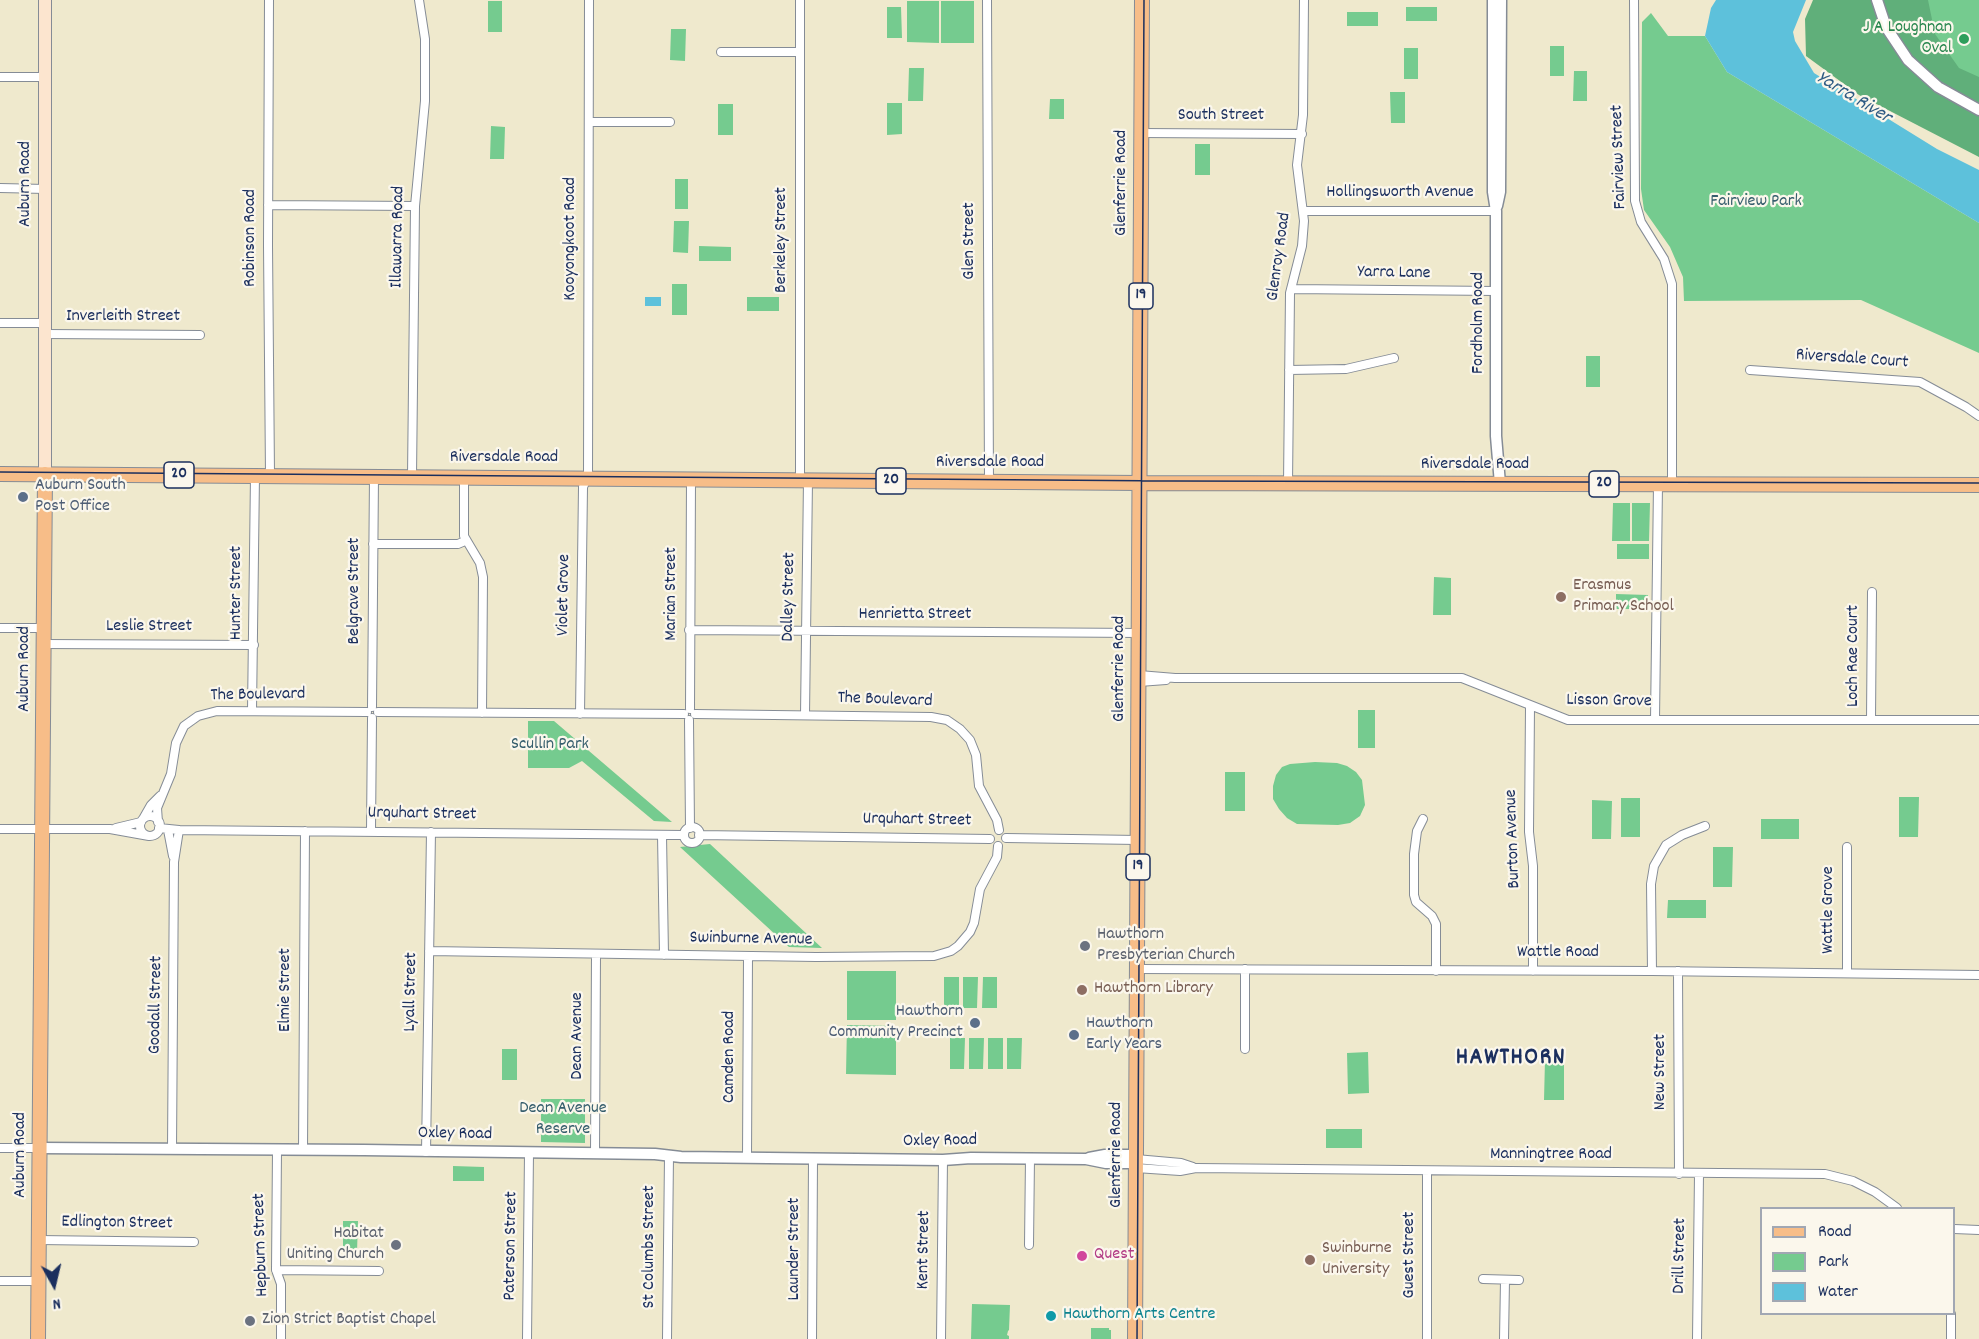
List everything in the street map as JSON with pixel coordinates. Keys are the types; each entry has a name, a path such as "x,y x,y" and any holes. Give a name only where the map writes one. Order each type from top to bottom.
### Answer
{"main road":[{"name":"Auburn Road","path":"38,1339 45,474 45,0"},
{"name":"Glenferrie Road","path":"1135,1339 1142,0"},
{"name":"Riversdale Road","path":"0,474 1288,484 1979,485"}],"street":[{"name":"Robinson Road","path":"269,0 270,475"},
{"name":"Illawarra Road","path":"412,477 415,206 424,101 425,47 419,0"},
{"name":"Kooyongkoot Road","path":"587,478 589,0"},
{"name":"Berkeley Street","path":"801,0 804,480"},
{"name":"Glen Street","path":"987,0 989,482"},
{"name":"Glenroy Road","path":"1288,484 1291,289 1302,246 1304,211 1298,174 1298,156 1302,134 1304,0"},
{"name":"Fordholm Road","path":"1493,0 1496,484"},
{"name":"Fordholm Road","path":"1496,211 1500,192 1501,0"},
{"name":"Fairview Street","path":"1634,0 1635,201 1641,222 1664,259 1672,284 1655,720"},
{"path":"1877,0 1886,27 1908,60 1938,87 1979,110"},
{"path":"721,52 800,52"},
{"path":"0,77 45,77"},
{"path":"589,122 670,122"},
{"name":"South Street","path":"1141,133 1302,134"},
{"path":"0,188 45,189"},
{"path":"268,205 415,206"},
{"name":"Hollingsworth Avenue","path":"1304,211 1496,211"},
{"name":"Yarra Lane","path":"1291,289 1496,291"},
{"name":"Inverleith Street","path":"0,323 45,329 201,335"},
{"path":"1289,370 1346,369 1394,358"},
{"name":"Riversdale Court","path":"1750,370 1920,382 1979,417"},
{"name":"Hunter Street","path":"252,711 255,475"},
{"name":"Belgrave Street","path":"371,831 374,476"},
{"path":"464,477 463,532 465,541 480,563 483,577 482,713"},
{"name":"Violet Grove","path":"580,714 583,487 587,478"},
{"name":"Marian Street","path":"687,831 691,479"},
{"name":"Dalley Street","path":"804,480 805,715"},
{"path":"373,544 458,544 465,541"},
{"name":"Loch Rae Court","path":"1871,720 1872,592"},
{"path":"0,628 44,628"},
{"name":"Henrietta Street","path":"689,630 1140,633"},
{"name":"Leslie Street","path":"44,644 254,645"},
{"name":"Lisson Grove","path":"1139,679 1462,678 1568,720 1979,720"},
{"name":"Burton Avenue","path":"1530,706 1529,832 1533,866 1533,971"},
{"name":"The Boulevard","path":"162,827 157,808 171,774 176,743 186,724 198,716 211,712 252,711 931,717 953,724 970,740 976,755 979,786 998,820 999,830"},
{"name":"The Boulevard","path":"141,822 151,805 166,789"},
{"path":"0,829 110,829 149,836 162,827 151,817 146,817 141,822 110,829"},
{"path":"1423,819 1417,831 1414,854 1414,895 1416,902 1432,916 1436,924 1436,971"},
{"path":"141,822 142,832 149,836"},
{"path":"1652,970 1651,884 1657,857 1666,845 1682,835 1705,826"},
{"name":"Urquhart Street","path":"162,827 179,830 662,835 687,831"},
{"name":"Goodall Street","path":"162,827 174,862"},
{"path":"695,829 699,835 696,842 687,841 687,831 695,829"},
{"name":"Goodall Street","path":"172,1149 174,862 179,830"},
{"path":"999,830 1005,834 1006,838 999,846 994,845 990,839 992,834 999,830"},
{"name":"Elmie Street","path":"303,1150 305,831"},
{"name":"Lyall Street","path":"426,1152 431,832"},
{"path":"662,835 664,954"},
{"name":"Urquhart Street","path":"699,835 990,839"},
{"path":"1006,838 1138,840"},
{"name":"Swinburne Avenue","path":"429,951 748,956 934,956 951,951 970,932 974,923 980,889 997,857 999,846"},
{"name":"Wattle Grove","path":"1846,847 1847,973"},
{"name":"Dean Avenue","path":"595,1154 596,954"},
{"name":"Camden Road","path":"747,1158 748,956"},
{"name":"Wattle Road","path":"1138,969 1652,970 1979,975"},
{"path":"1245,969 1245,1049"},
{"name":"New Street","path":"1678,971 1679,1173"},
{"path":"0,1148 40,1148"},
{"name":"Oxley Road","path":"40,1148 529,1152 813,1159 1030,1158 1086,1159 1106,1163 1136,1161"},
{"name":"Hepburn Street","path":"277,1150 276,1270 281,1284 280,1339"},
{"name":"Paterson Street","path":"528,1339 529,1152"},
{"name":"St Columbs Street","path":"667,1339 669,1156"},
{"path":"1029,1245 1030,1158"},
{"name":"Launder Street","path":"812,1339 813,1159"},
{"name":"Kent Street","path":"941,1339 943,1160"},
{"name":"Manningtree Road","path":"1136,1161 1180,1163 1196,1168 1825,1174 1853,1181 1875,1192 1894,1207"},
{"name":"Guest Street","path":"1427,1172 1427,1339"},
{"name":"Drill Street","path":"1696,1339 1699,1174"},
{"path":"1955,1229 1979,1230"},
{"name":"Edlington Street","path":"39,1240 194,1242"},
{"path":"276,1270 379,1271"},
{"path":"1483,1279 1519,1280"},
{"path":"1504,1339 1505,1280"},
{"path":"0,1281 39,1281"},
{"path":"1951,1315 1951,1339"}],"green space":[{"path":"1813,0 1928,0 1935,34 1959,68 1979,77 1979,157 1859,95 1806,56 1805,19"},
{"path":"1885,0 1979,0 1979,102"},
{"path":"488,1 502,1 502,32 488,32"},
{"path":"907,1 939,1 939,43 907,42"},
{"path":"941,1 974,1 974,43 941,43"},
{"path":"887,7 901,7 902,38 887,38"},
{"path":"1406,7 1437,7 1437,21 1406,21"},
{"path":"1347,12 1378,12 1378,26 1347,26"},
{"name":"Fairview Park","path":"1651,13 1668,36 1705,36 1727,72 1979,223 1979,353 1861,300 1684,301 1683,277 1670,247 1644,210 1641,189 1642,22"},
{"path":"671,29 686,29 685,61 670,60"},
{"path":"1550,46 1564,46 1564,76 1550,76"},
{"path":"1404,48 1418,48 1418,79 1404,79"},
{"path":"909,68 924,68 923,101 908,101"},
{"path":"1574,71 1587,71 1587,101 1573,101"},
{"path":"1390,92 1405,92 1405,123 1391,123"},
{"path":"1050,99 1064,99 1064,119 1049,119"},
{"path":"887,103 902,103 902,134 887,135"},
{"path":"718,104 733,104 733,135 718,135"},
{"path":"491,126 505,127 504,159 490,159"},
{"path":"1195,144 1210,144 1210,175 1195,175"},
{"path":"675,179 688,179 688,209 675,209"},
{"path":"674,221 689,221 688,253 673,252"},
{"path":"699,246 731,247 731,261 699,261"},
{"path":"672,284 687,284 687,315 672,315"},
{"path":"747,297 779,297 779,311 747,311"},
{"path":"1586,356 1600,356 1600,387 1586,387"},
{"path":"1613,503 1630,503 1630,541 1612,541"},
{"path":"1632,503 1650,503 1649,541 1632,541"},
{"path":"1617,544 1649,544 1649,559 1617,559"},
{"path":"1434,577 1451,578 1451,615 1433,615"},
{"path":"1616,594 1648,595 1648,609 1616,609"},
{"path":"1358,710 1375,710 1375,748 1358,748"},
{"name":"Scullin Park","path":"528,721 554,721 672,822 654,821 582,761 569,768 528,768"},
{"path":"1315,762 1347,766 1362,780 1365,805 1360,816 1350,823 1297,824 1287,818 1273,799 1276,775 1282,767"},
{"path":"1225,772 1245,772 1245,811 1225,811"},
{"path":"1899,797 1919,797 1918,837 1899,837"},
{"path":"1621,798 1640,798 1640,837 1621,837"},
{"path":"1592,800 1612,801 1611,839 1592,839"},
{"path":"1761,819 1799,819 1799,839 1761,839"},
{"path":"710,844 822,948 789,947 680,847"},
{"path":"1713,847 1733,847 1732,887 1713,887"},
{"path":"1668,900 1706,900 1706,918 1667,918"},
{"path":"847,971 896,971 896,1020 847,1020"},
{"path":"944,977 959,977 959,1008 944,1008"},
{"path":"963,977 978,977 977,1008 963,1008"},
{"path":"983,977 997,977 997,1008 982,1008"},
{"path":"847,1025 896,1026 896,1075 846,1074"},
{"path":"950,1038 965,1038 964,1069 950,1069"},
{"path":"969,1038 984,1038 983,1069 969,1069"},
{"path":"988,1038 1003,1038 1003,1069 988,1069"},
{"path":"1007,1038 1022,1038 1021,1069 1007,1069"},
{"path":"502,1049 517,1049 517,1080 502,1080"},
{"path":"1368,1052 1369,1093 1348,1094 1347,1053"},
{"path":"1545,1060 1564,1060 1564,1100 1544,1100"},
{"name":"Dean Avenue Reserve","path":"541,1099 585,1099 585,1143 541,1142"},
{"path":"1326,1129 1362,1129 1362,1148 1326,1148"},
{"path":"453,1166 484,1167 484,1181 453,1181"},
{"path":"343,1221 358,1221 357,1252 343,1252"},
{"path":"972,1304 1010,1305 1007,1335 1009,1339 971,1339"},
{"path":"1091,1328 1109,1328 1111,1339 1091,1339"}],"water":[{"name":"Yarra River","path":"1716,0 1806,0 1793,32 1795,41 1814,73 1937,149 1979,170 1979,223 1727,72 1705,36 1711,8"},
{"path":"645,297 661,297 661,306 645,306"}],"tram line":[{"path":"1137,1339 1144,0"},
{"path":"0,472 1174,481 1979,483"}],"place":[{"name":"J A Loughnan Oval","path":"1964,39"},
{"name":"Auburn South Post Office","path":"23,497"},
{"name":"Erasmus Primary School","path":"1561,597"},
{"name":"Hawthorn Presbyterian Church","path":"1085,946"},
{"name":"Hawthorn Library","path":"1082,990"},
{"name":"Hawthorn Community Precinct","path":"975,1023"},
{"name":"Hawthorn Early Years","path":"1074,1035"},
{"name":"Habitat Uniting Church","path":"396,1245"},
{"name":"Quest","path":"1082,1256"},
{"name":"Swinburne University","path":"1310,1260"},
{"name":"Hawthorn Arts Centre","path":"1051,1316"},
{"name":"Zion Strict Baptist Chapel","path":"250,1321"}],"district":[{"name":"HAWTHORN","path":"1511,1060"}]}
